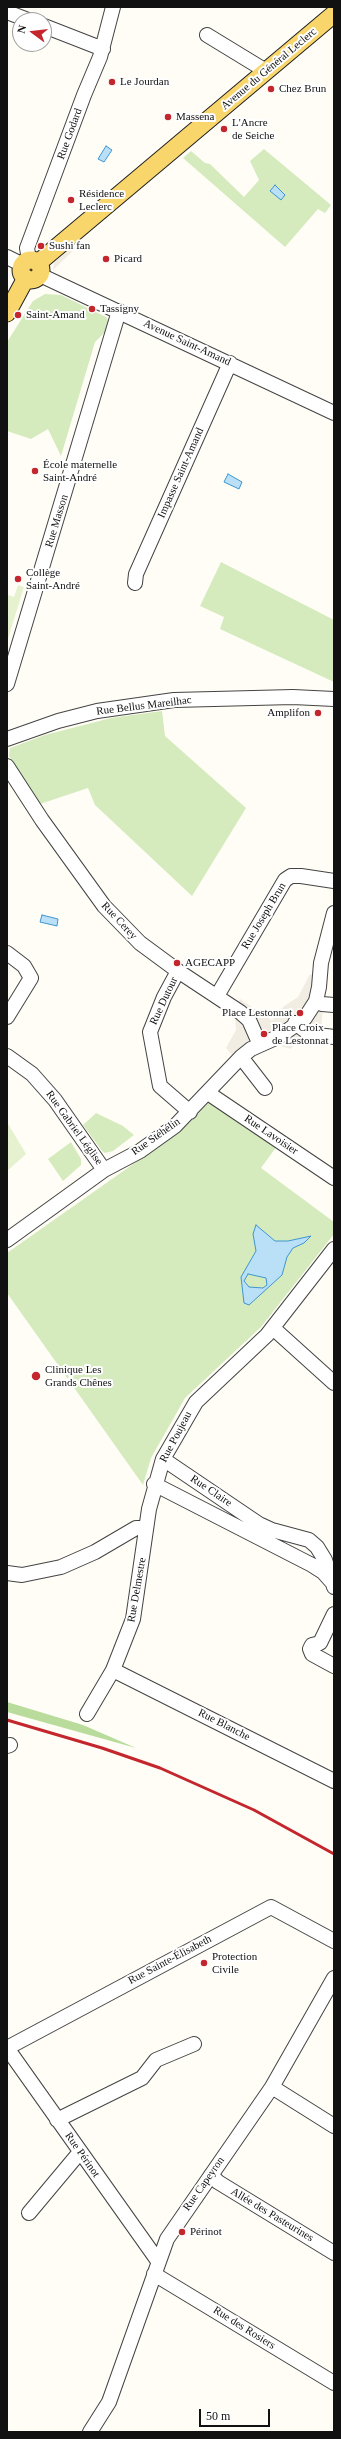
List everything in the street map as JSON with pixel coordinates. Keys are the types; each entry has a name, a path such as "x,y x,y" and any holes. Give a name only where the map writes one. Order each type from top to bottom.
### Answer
{"main road":[{"name":"Avenue du Général Leclerc","path":"31,268 334,14"},
{"path":"7,313 31,268"}],"street":[{"name":"Rue Godard","path":"31,268 27,248 103,49 113,7"},
{"path":"52,29 103,49"},
{"path":"207,35 266,71"},
{"name":"Avenue Saint-Amand","path":"7,257 334,413"},
{"name":"Rue Masson","path":"7,684 119,311"},
{"name":"Impasse Saint-Amand","path":"135,583 136,574 230,363"},
{"name":"Rue Bellus Mareilhac","path":"7,739 58,721 97,711 174,700 292,697 334,699"},
{"name":"Rue Cerey","path":"7,766 42,820 104,906 130,934 178,971 217,996 249,1020 260,1045"},
{"name":"Rue Joseph Brun","path":"217,996 286,880 291,876 301,876 334,881"},
{"path":"334,913 321,963 316,1001 322,1004 334,1005"},
{"path":"7,953 24,966 31,978 7,1017"},
{"path":"321,963 295,1023 310,1034 334,1037"},
{"name":"Rue Dutour","path":"178,971 164,997 150,1032 160,1086 190,1112"},
{"name":"Rue Stéhélin","path":"7,1240 104,1170 140,1151 175,1126 241,1057 260,1045 280,1036 295,1023 305,1018 316,1001"},
{"name":"Rue Gabriel Léglise","path":"7,1056 32,1074 56,1100 104,1170"},
{"path":"241,1057 265,1088"},
{"name":"Rue Lavoisier","path":"208,1093 334,1178"},
{"name":"Rue Poujeau","path":"146,1528 154,1484 163,1459 196,1402 273,1328 334,1249"},
{"path":"273,1328 334,1383"},
{"name":"Rue Claire","path":"163,1459 256,1529 312,1565 333,1584"},
{"name":"Rue Claire","path":"154,1484 256,1529 272,1530 300,1537 317,1547 325,1560 333,1584"},
{"path":"7,1573 22,1575 61,1567 95,1552 136,1528 146,1528"},
{"name":"Rue Delmestre","path":"87,1714 113,1670 133,1619 146,1528"},
{"path":"334,1614 320,1643 312,1645 310,1649 312,1654 334,1666"},
{"name":"Rue Blanche","path":"113,1670 334,1781"},
{"name":"Rue Sainte-Élisabeth","path":"9,2055 271,1907 334,1941"},
{"name":"Rue Capeyron","path":"90,2432 107,2404 156,2268 172,2230 272,2087 334,1978"},
{"path":"57,2120 142,2078 156,2060 194,2044"},
{"name":"Rue Périnot","path":"9,2055 80,2152 156,2268"},
{"path":"272,2087 334,2126"},
{"path":"29,2213 80,2152"},
{"name":"Allée des Pasteurines","path":"211,2175 218,2182 334,2252"},
{"name":"Rue des Rosiers","path":"156,2268 334,2383"}],"green space":[{"path":"264,149 331,205 325,213 318,209 285,247 183,158 191,151 205,163 210,164 244,197 259,180 250,161"},
{"path":"45,294 61,295 106,317 108,320 106,331 95,342 61,456 48,429 31,439 7,431 7,342 33,301"},
{"path":"221,562 334,620 334,682 220,629 224,617 200,606"},
{"path":"18,585 24,587 7,642 7,599 8,595 14,597"},
{"path":"162,711 165,736 246,808 192,896 95,805 88,788 40,804 9,756 10,748 45,735 111,718"},
{"path":"208,1103 212,1103 277,1146 261,1168 334,1222 334,1234 261,1327 185,1398 151,1458 143,1485 7,1293 7,1253 156,1148 164,1139 193,1119"},
{"path":"96,1113 123,1126 134,1135 113,1151 105,1153 83,1125"},
{"path":"7,1122 26,1154 7,1171"},
{"path":"71,1142 81,1159 81,1165 63,1181 48,1159"},
{"path":"7,1702 83,1725 136,1748 7,1712"}],"shaded area":[{"path":"72,246 75,249 53,270 54,263"},
{"path":"310,974 326,977 320,1040 299,1037 291,1049 277,1045 240,1064 226,1048 236,1030 235,1018 231,1015 240,999 291,1033 272,1020 284,1006 298,997"}],"water":[{"path":"106,146 112,150 104,162 98,159"},
{"path":"275,185 285,195 281,200 270,191"},
{"path":"228,474 242,482 239,489 224,482"},
{"path":"42,915 58,919 57,926 40,922"},
{"path":"256,1225 275,1241 288,1241 311,1236 304,1243 293,1248 287,1257 282,1275 249,1305 244,1303 241,1277 256,1251 253,1234","holes":["248,1274 266,1278 267,1285 263,1288 249,1287 244,1281"]}],"railway":[{"path":"7,1720 102,1748 160,1768 254,1810 334,1854"}],"place":[{"name":"Le Jourdan","path":"112,82"},
{"name":"Chez Brun","path":"271,89"},
{"name":"Massena","path":"168,117"},
{"name":"L'Ancre de Seiche","path":"224,129"},
{"name":"Résidence Leclerc","path":"71,200"},
{"name":"Sushi fan","path":"41,246"},
{"name":"Picard","path":"106,259"},
{"name":"Tassigny","path":"92,309"},
{"name":"Saint-Amand","path":"18,315"},
{"name":"École maternelle Saint-André","path":"35,471"},
{"name":"Collège Saint-André","path":"18,579"},
{"name":"Amplifon","path":"318,713"},
{"name":"AGECAPP","path":"177,963"},
{"name":"Place Lestonnat","path":"300,1013"},
{"name":"Place Croix de Lestonnat","path":"264,1034"},
{"name":"Clinique Les Grands Chênes","path":"36,1376"},
{"name":"Protection Civile","path":"204,1963"},
{"name":"Périnot","path":"182,2232"}]}
